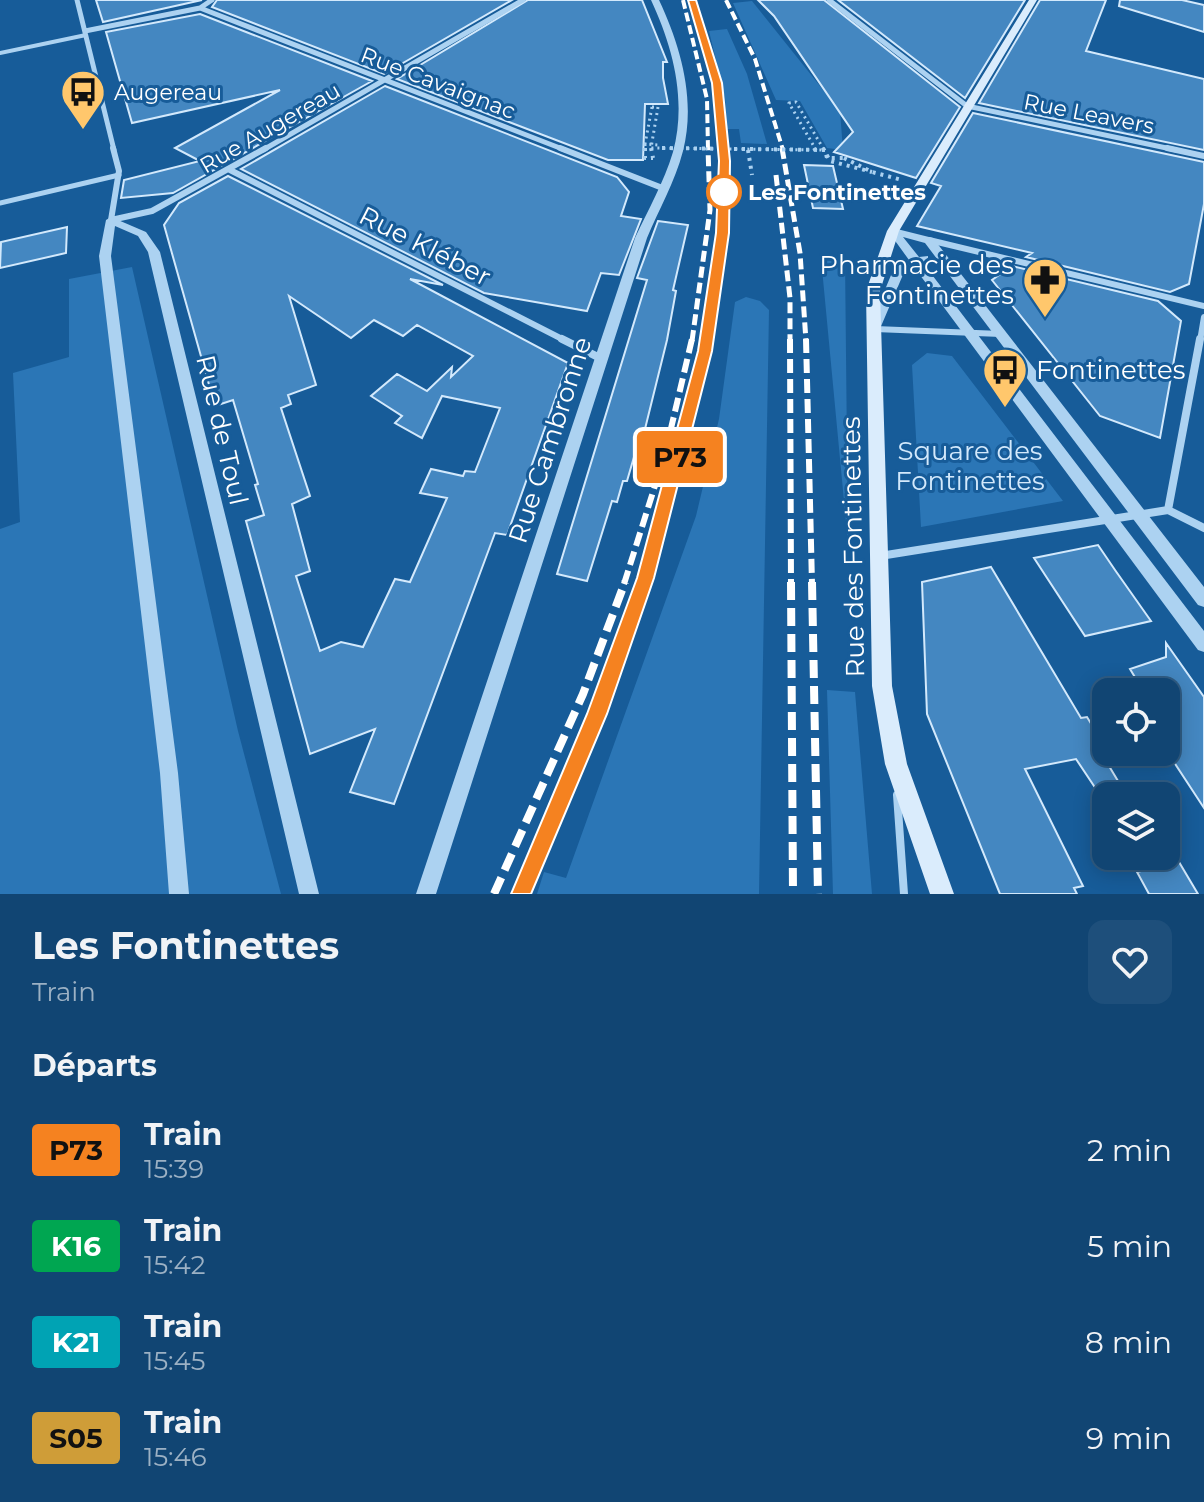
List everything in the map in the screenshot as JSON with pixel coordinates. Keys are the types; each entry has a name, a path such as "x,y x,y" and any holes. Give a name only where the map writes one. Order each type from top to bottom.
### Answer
{"main road":[{"name":"Rue des Fontinettes","path":"942,894 896,764 882,686 873,291 893,231 1033,0"}],"street":[{"path":"77,0 119,175 105,256 169,773 179,894"},
{"path":"86,33 200,8 212,0"},
{"name":"Rue Augereau","path":"111,220 167,205 523,0"},
{"name":"Rue Cambronne","path":"426,894 641,238 665,189 679,145 680,77 671,37 655,0"},
{"path":"829,0 967,106"},
{"name":"Rue Cavaignac","path":"200,8 665,189"},
{"name":"Rue Leavers","path":"967,106 1204,156"},
{"name":"Rue Kléber","path":"230,170 602,359"},
{"name":"Rue de Toul","path":"111,220 142,234 154,252 309,894"},
{"path":"893,231 1204,306"},
{"path":"893,231 1204,644"},
{"path":"929,240 1204,600"},
{"path":"917,260 943,258"},
{"name":"Rue des Fontinettes","path":"875,329 897,273 904,265 917,260"},
{"path":"1168,510 1204,317"},
{"path":"875,329 1001,334"},
{"path":"879,556 1168,510 1204,528"}],"lane":[{"path":"0,53 86,33"},
{"path":"0,203 119,175"},
{"path":"896,764 904,894"}],"path":[{"path":"816,151 789,103 796,102 830,161 904,181 909,171 925,176"},
{"path":"652,107 658,107 651,148 653,158 645,158 645,144 652,107"},
{"path":"645,144 679,145"},
{"path":"651,148 749,152 825,150 827,158 844,158 872,172"},
{"path":"749,152 752,175"}],"green space":[{"path":"752,1 840,111 843,150 827,148 800,101 776,100 733,3"},
{"path":"727,29 747,74 767,144 741,143 739,129 727,129 725,98 709,31"},
{"path":"821,258 845,259 848,543"},
{"path":"132,267 238,731 281,894 0,894 0,529 20,522 13,373 69,357 69,279"},
{"path":"746,297 760,301 769,310 759,894 537,894 544,872 566,878 696,516 719,419 735,302"},
{"name":"Square des Fontinettes","path":"927,353 952,356 1063,501 921,527 912,365"},
{"path":"827,690 855,692 872,894 833,894"}],"building":[{"path":"96,0 202,0 103,22"},
{"path":"217,0 512,0 384,74 212,7"},
{"path":"528,0 642,0 667,62 663,62 663,78 668,104 645,104 643,160 608,160 397,79"},
{"path":"758,0 824,0 960,107 916,178 834,152 853,132 774,16"},
{"path":"838,0 1025,0 965,98"},
{"path":"1040,0 1106,0 1086,51 1204,79 1204,150 979,103"},
{"path":"1120,0 1182,0 1204,5 1204,32 1119,6"},
{"path":"200,14 372,81 173,193 121,198 124,180 200,161 175,148 280,90 132,123 106,32"},
{"path":"385,86 617,177 629,192 621,216 641,219 619,275 601,273 587,311 484,293 241,169"},
{"path":"973,113 1204,162 1204,204 1189,284 1170,292 1026,257 1032,253 917,226 941,186 931,183"},
{"name":"Les Fontinettes","path":"804,165 833,166 843,209 813,208"},
{"path":"228,176 443,285 410,279 568,363 507,535 495,533 394,804 350,792 375,729 310,754 246,521 264,515 255,485 258,484 233,400 215,406 164,225 179,203","holes":["289,296 351,338 374,320 403,336 417,325 473,356 451,377 452,367 427,391 397,374 371,396 402,416 395,423 422,438 442,396 500,408 475,472 465,471 463,476 431,469 420,493 447,498 410,582 395,579 363,647 341,642 320,651 296,576 310,571 292,504 310,496 281,408 291,404 288,395 316,385"]},
{"path":"658,221 688,225 673,290 676,291 667,340 644,433 641,433 627,481 623,481 617,502 612,501 587,581 557,574 647,280 637,278"},
{"path":"67,227 66,253 0,268 1,242"},
{"path":"1012,266 1158,301 1181,321 1160,438 1100,416 992,280"},
{"path":"1098,545 1151,621 1085,636 1034,558"},
{"path":"991,567 1081,718 1087,717 1092,725 1092,766 1109,766 1119,782 1092,783 1076,759 1025,769 1083,886 1074,888 1077,894 1000,894 927,714 922,582"},
{"path":"1166,643 1204,697 1204,808 1176,766 1180,766 1180,678 1135,678 1130,669 1166,657"},
{"path":"1180,864 1198,894 1149,894 1137,872 1180,870"}],"railway":[{"path":"683,0 707,99 708,150"},
{"path":"726,0 755,59 783,150"},
{"path":"723,132 723,148"},
{"path":"692,341 710,210 708,148"},
{"path":"706,341 719,255 723,148"},
{"path":"782,148 800,253 806,341"},
{"path":"776,175 790,298 790,339"},
{"path":"624,584 665,454 692,339"},
{"path":"642,584 680,455 707,339"},
{"path":"790,339 791,584"},
{"path":"806,339 812,584"},
{"path":"494,894 583,694 625,582"},
{"path":"523,894 589,732 642,582"},
{"path":"791,582 793,894"},
{"path":"812,582 818,894"}],"train":[{"name":"P73","path":"523,894 597,714 645,578 700,380 718,277 725,177 717,83 706,36 692,0"}],"place":[{"name":"Augereau","path":"83,131"},
{"name":"Les Fontinettes","path":"724,192"},
{"name":"Pharmacie des Fontinettes","path":"1045,319"},
{"name":"Fontinettes","path":"1005,409"}]}
